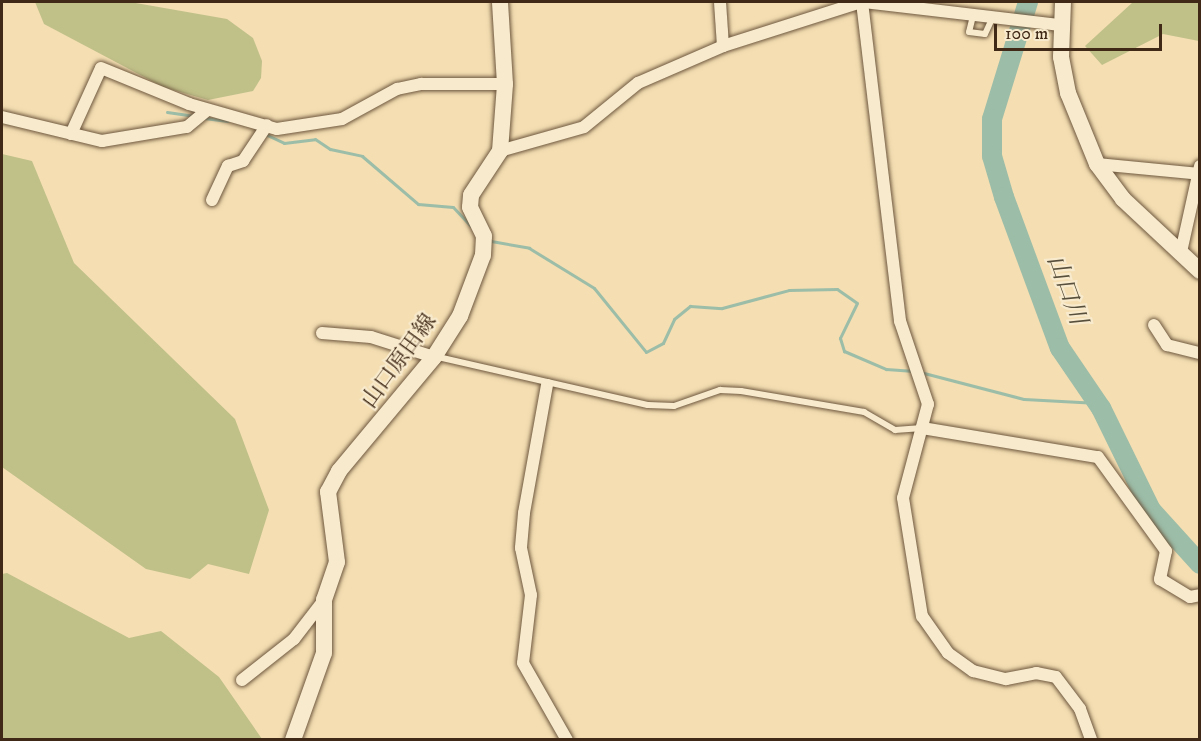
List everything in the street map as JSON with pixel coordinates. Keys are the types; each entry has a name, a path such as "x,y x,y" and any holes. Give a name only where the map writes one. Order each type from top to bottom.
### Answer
{"main road":[{"name":"山口原田線","path":"292,740 324,653 324,600 336,562 328,492 339,471 434,357 472,291 484,236 470,207 471,195 500,151 505,84 500,2"},
{"path":"1063,2 1054,25 1068,93 1097,164 1123,199 1200,271"}],"street":[{"path":"720,2 723,46"},
{"path":"862,2 900,321 928,404 903,498 922,616 948,653 973,671 1006,679 1036,673 1056,677 1080,710 1091,740"},
{"path":"500,151 584,127 638,83 723,46 862,2 1054,25"},
{"path":"71,134 101,68 207,110 267,125 320,125 397,89 421,84 505,84"},
{"path":"2,117 102,141 187,127 207,110"},
{"path":"212,200 228,166 243,161 267,125"},
{"path":"1097,164 1199,172 1181,252"},
{"path":"1154,325 1167,345 1200,353"},
{"path":"322,333 371,337 434,357"},
{"path":"547,385 524,513 521,548 531,606 523,663 567,740"},
{"path":"922,428 1098,457 1166,551 1160,579 1190,597 1200,595"},
{"path":"242,680 294,639 324,600"}],"lane":[{"path":"434,357 547,385 674,406 720,390 741,391 864,412 895,430 922,428"}],"green space":[{"path":"35,2 130,2 227,19 253,38 262,61 261,78 253,91 208,100 163,87 44,24"},
{"path":"1133,2 1199,2 1199,41 1163,34 1102,65 1085,46"},
{"path":"2,154 32,161 74,263 235,419 269,510 249,574 208,564 190,579 146,569 2,467"},
{"path":"7,573 129,638 161,631 219,677 262,739 2,739 2,574"}],"waterway":[{"name":"山口川","path":"1028,2 992,119 992,156 1004,197 1060,348 1101,408 1151,510 1200,564"},
{"path":"167,112 195,116"},
{"path":"204,118 228,121"},
{"path":"265,134 284,143 315,139 330,149 362,156 418,204 453,207 471,226"},
{"path":"491,241 529,248 594,288 646,352 663,343 674,319 690,306 722,308 789,290 837,289 857,303 840,338 844,351 886,369 914,371"},
{"path":"920,372 1024,399 1098,403"}]}
